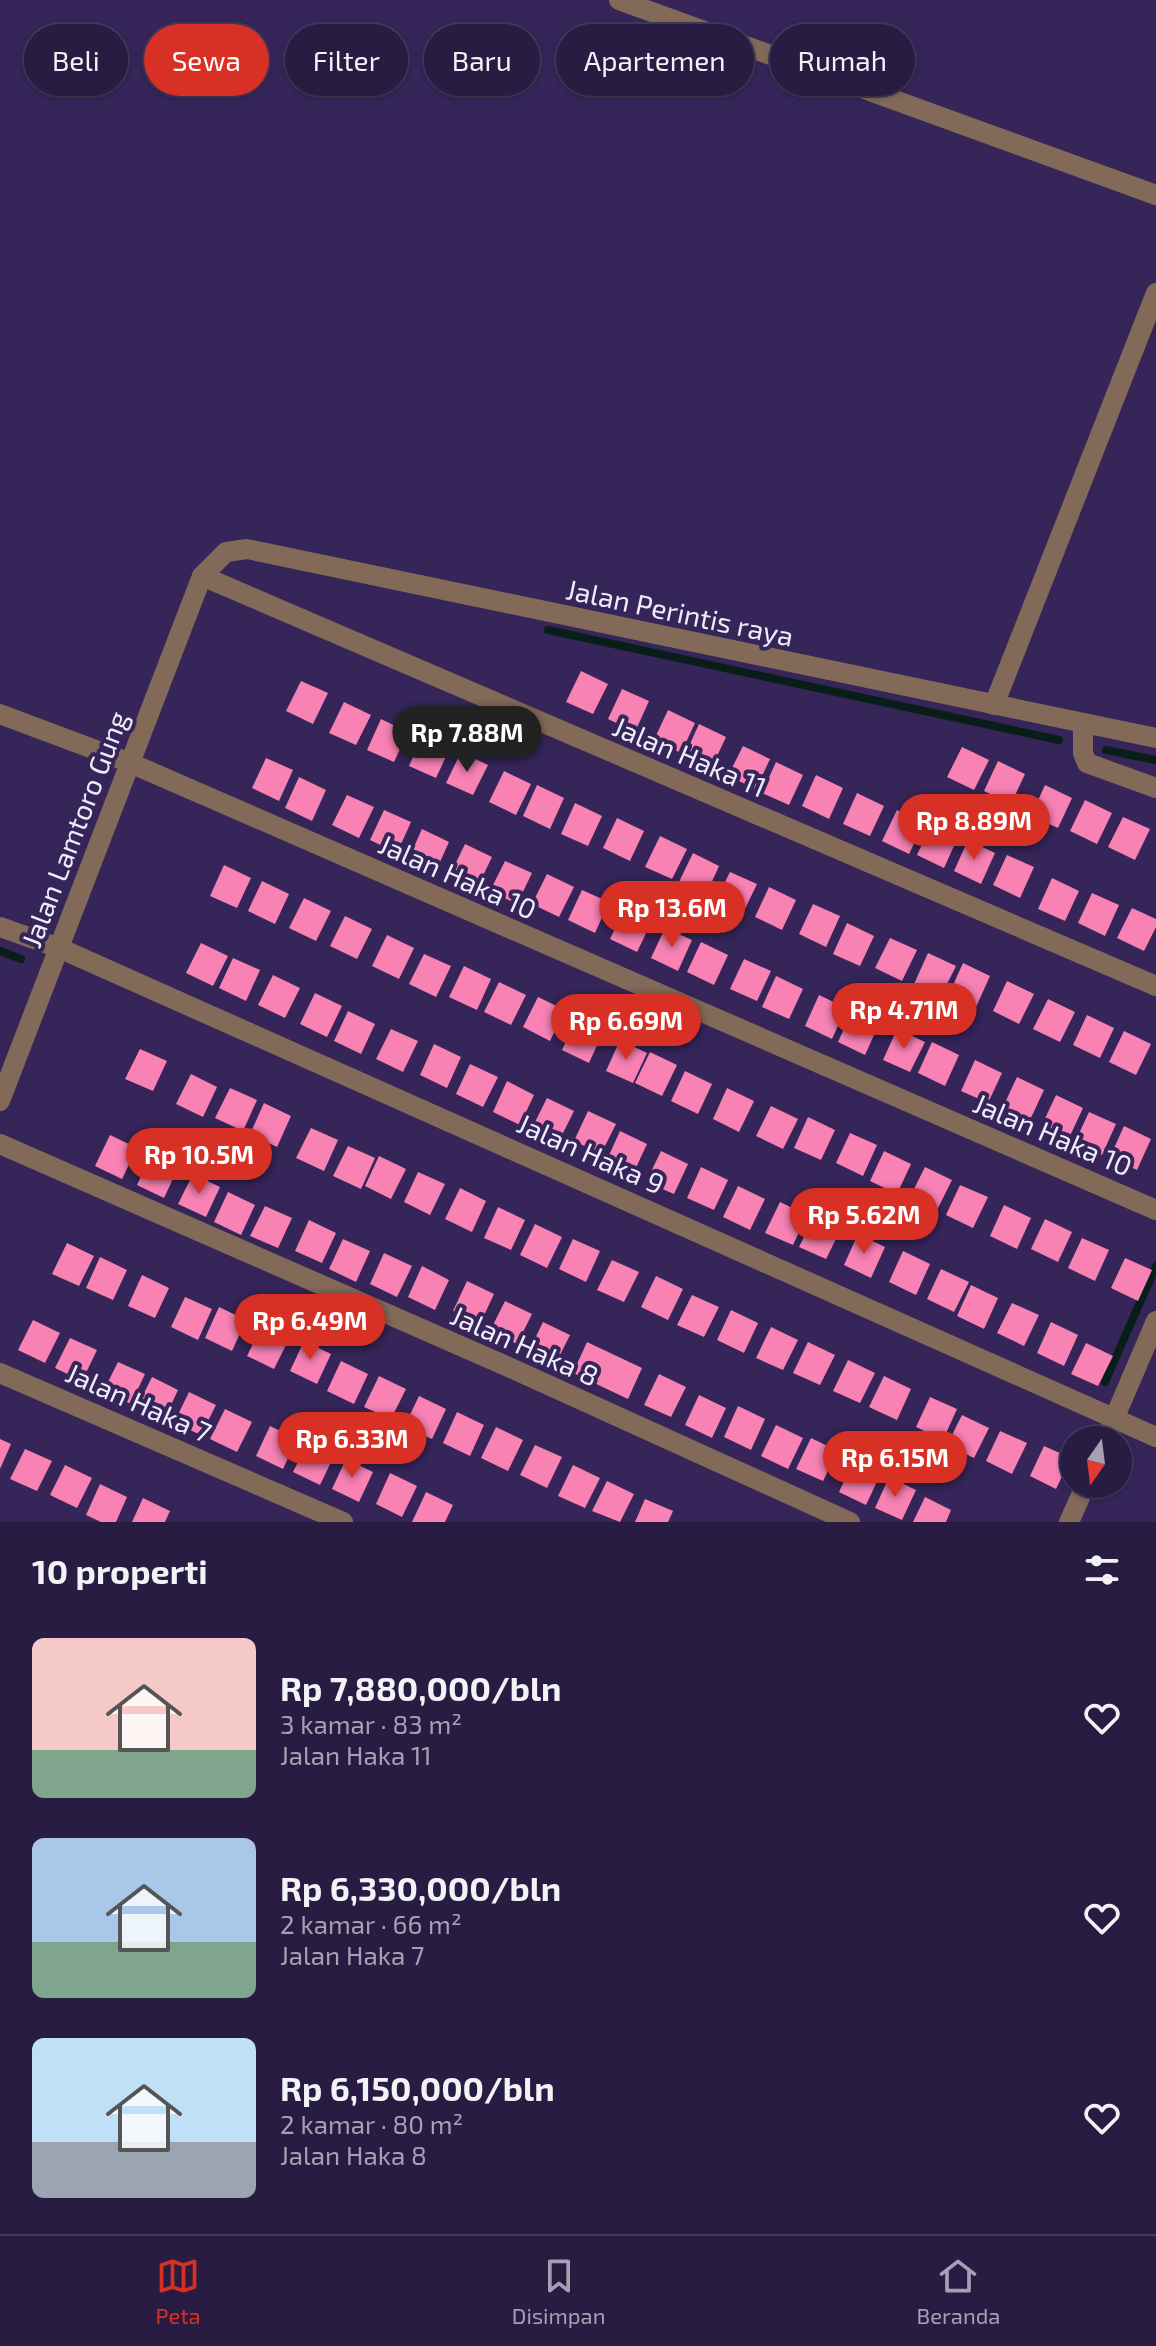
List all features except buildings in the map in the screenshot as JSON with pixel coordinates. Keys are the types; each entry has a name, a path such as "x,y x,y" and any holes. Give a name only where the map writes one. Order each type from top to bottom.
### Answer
{"street":[{"path":"619,0 1156,195"},
{"path":"994,705 1156,293"},
{"name":"Jalan Perintis raya","path":"202,576 226,552 247,549 1156,738"},
{"name":"Jalan Lamtoro Gung","path":"0,1101 202,576"},
{"name":"Jalan Haka 11","path":"202,576 1156,986"},
{"name":"Jalan Haka 10","path":"0,714 128,762 1156,1210"},
{"path":"1083,723 1083,753 1087,763 1156,788"},
{"name":"Jalan Haka 9","path":"0,927 59,948 1156,1437"},
{"name":"Jalan Haka 8","path":"0,1144 850,1522"},
{"path":"1111,1426 1156,1321"},
{"name":"Jalan Haka 7","path":"0,1373 343,1522"},
{"path":"1069,1522 1080,1498"}],"waterway":[{"path":"548,630 1059,740"},
{"path":"1106,750 1156,760"},
{"path":"0,951 21,959"},
{"path":"1105,1382 1156,1266"}]}
